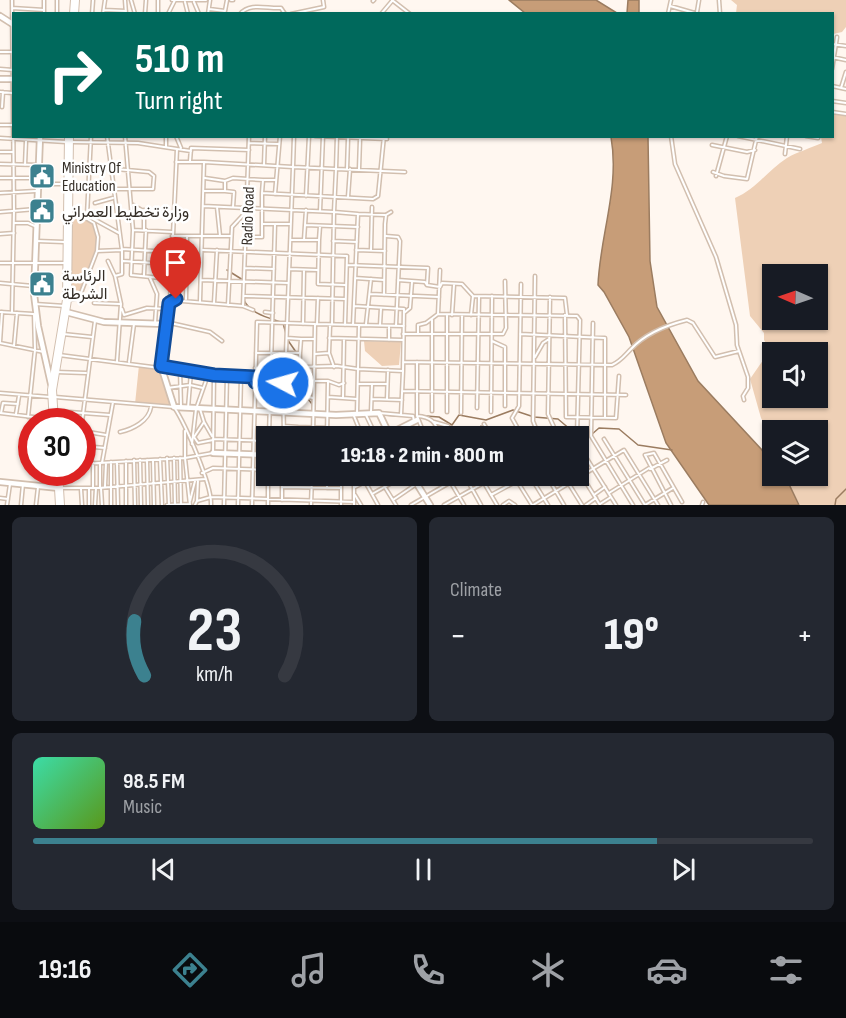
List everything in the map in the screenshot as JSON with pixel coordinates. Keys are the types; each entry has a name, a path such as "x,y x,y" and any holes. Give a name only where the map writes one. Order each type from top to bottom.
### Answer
{"highway":[{"path":"53,408 54,373 67,306 67,242 71,209 67,186 69,139"},
{"path":"59,488 60,505"}],"main road":[{"path":"0,16 12,23"},
{"path":"0,21 12,23"},
{"path":"40,138 34,304 52,394"},
{"path":"67,306 94,321 155,326 166,323 161,366 174,407 327,415 379,413 384,426"},
{"path":"404,426 416,419"},
{"path":"213,453 253,455"},
{"path":"0,482 18,484"},
{"path":"38,486 59,488"},
{"path":"418,486 430,505"}],"street":[{"path":"12,0 12,23"},
{"path":"12,8 44,12 44,0"},
{"path":"105,0 104,12 126,12 126,0"},
{"path":"174,0 195,2 208,0 208,12"},
{"path":"209,9 216,12 225,11 230,0"},
{"path":"323,0 325,12"},
{"path":"383,12 392,0 408,12"},
{"path":"668,12 671,0"},
{"path":"195,2 199,12"},
{"path":"310,12 324,6"},
{"path":"670,6 694,12"},
{"path":"242,12 246,8 253,7 282,8 284,12"},
{"path":"837,38 834,45 834,57 846,60"},
{"path":"834,45 846,46"},
{"path":"841,88 846,72"},
{"path":"834,86 846,89"},
{"path":"1,92 1,107"},
{"path":"0,138 69,139 91,143 181,148 191,151"},
{"path":"87,215 91,138"},
{"path":"107,138 123,261 122,274 115,276"},
{"path":"125,138 132,205 131,275 171,280"},
{"path":"166,138 166,147"},
{"path":"177,138 181,148"},
{"name":"Radio Road","path":"243,306 249,138"},
{"path":"264,165 265,138"},
{"path":"275,194 280,138"},
{"path":"286,353 294,138"},
{"path":"306,196 309,138"},
{"path":"320,211 323,138"},
{"path":"334,367 329,353 329,338 337,138"},
{"path":"348,197 349,138"},
{"path":"359,169 360,138"},
{"path":"262,193 373,199 378,196 385,138"},
{"path":"670,138 675,164 716,257 736,325 739,351 748,377 744,400"},
{"path":"716,175 726,138"},
{"path":"713,172 716,175 747,179 757,138 800,148"},
{"path":"785,154 787,138"},
{"path":"12,312 13,139"},
{"path":"26,140 26,165"},
{"path":"249,143 279,144"},
{"path":"712,145 747,152 755,150"},
{"path":"177,148 170,300 166,323 210,332 222,341"},
{"path":"190,161 191,148 249,150"},
{"path":"0,152 13,152"},
{"path":"176,162 405,172"},
{"path":"200,301 204,162"},
{"path":"0,164 39,165"},
{"path":"0,178 39,181 88,189 131,191 153,189 154,176 152,173 68,165"},
{"path":"204,178 225,181 249,178 276,180"},
{"path":"246,237 261,237 263,180"},
{"path":"225,181 225,191"},
{"path":"0,193 38,191"},
{"path":"204,191 234,192 233,207"},
{"path":"95,203 113,198"},
{"path":"132,205 148,214"},
{"path":"203,206 247,210 291,209 386,215 391,212"},
{"path":"217,207 220,236"},
{"path":"371,250 372,207"},
{"path":"0,212 38,209"},
{"path":"71,209 119,233"},
{"path":"34,304 67,306 79,298 97,251 98,237 95,225 71,209"},
{"path":"144,210 146,250 144,275"},
{"path":"228,305 231,236 234,224 247,210"},
{"path":"304,240 306,210"},
{"path":"353,325 358,214"},
{"path":"384,295 386,215"},
{"path":"14,223 28,223 37,227"},
{"path":"262,224 291,224"},
{"path":"268,426 275,224"},
{"path":"305,225 358,227"},
{"path":"320,225 318,284 345,285"},
{"path":"133,230 187,236 231,236"},
{"path":"0,234 14,233"},
{"path":"186,300 187,236"},
{"path":"386,236 400,238 396,326"},
{"path":"290,240 319,240"},
{"path":"36,241 67,242"},
{"path":"333,241 357,242"},
{"path":"97,251 132,249 171,252"},
{"path":"203,250 356,256"},
{"path":"214,303 217,250"},
{"path":"356,250 385,251"},
{"path":"345,325 347,256"},
{"path":"0,263 34,261 67,263"},
{"path":"108,261 115,276 123,316 117,361"},
{"path":"123,261 202,266"},
{"path":"347,265 428,268 427,285"},
{"path":"245,268 274,268"},
{"path":"289,269 318,270"},
{"path":"303,324 304,270"},
{"path":"418,334 418,325 432,320 438,314 440,270"},
{"path":"535,276 535,426"},
{"path":"150,278 158,294 155,326"},
{"path":"355,278 384,280"},
{"path":"366,325 371,279"},
{"path":"201,280 289,283"},
{"path":"398,280 425,282 427,285 440,287 442,284 462,284 473,296 567,299 565,415 578,418 618,416 619,376"},
{"path":"404,313 410,308 412,281"},
{"path":"403,334 492,335 504,332 505,281"},
{"path":"0,283 34,286"},
{"path":"452,315 454,284"},
{"path":"516,426 512,418 518,409 520,392 521,284"},
{"path":"370,294 439,297"},
{"path":"245,296 345,299"},
{"path":"471,315 473,296"},
{"path":"477,408 478,296"},
{"path":"491,412 492,296"},
{"path":"550,297 548,393 549,421 552,426"},
{"path":"313,426 318,298"},
{"path":"170,300 243,306 253,310"},
{"path":"94,303 121,304"},
{"path":"354,306 404,309 401,415"},
{"path":"123,316 147,308 168,309"},
{"path":"380,325 381,308"},
{"path":"29,408 35,350 35,314 1,312 0,343 35,350 44,352"},
{"path":"265,312 273,313"},
{"path":"14,346 16,313"},
{"path":"438,314 579,317 578,426"},
{"path":"447,315 449,334 447,412"},
{"path":"461,413 462,315"},
{"path":"432,320 432,411"},
{"path":"403,362 606,365 622,360 647,335 670,324 687,320 693,323 715,357 739,351"},
{"path":"84,408 94,321"},
{"path":"252,505 257,322 404,326"},
{"path":"593,323 591,436 633,505"},
{"path":"129,362 134,324"},
{"path":"359,325 356,415 359,426"},
{"path":"389,326 389,340"},
{"path":"63,334 92,337"},
{"path":"520,334 605,338 606,418"},
{"path":"535,357 549,337"},
{"path":"287,338 315,339"},
{"path":"329,338 403,340"},
{"path":"299,395 301,339"},
{"path":"343,398 344,339"},
{"path":"492,341 504,346 505,406"},
{"path":"256,353 300,354"},
{"path":"315,354 329,353"},
{"path":"58,355 161,366 214,375 255,377"},
{"path":"416,419 417,362"},
{"path":"255,368 345,367 403,371"},
{"path":"180,369 181,407"},
{"path":"54,373 61,370 87,373"},
{"path":"387,399 388,370"},
{"path":"188,408 191,371"},
{"path":"193,445 198,409 208,374"},
{"path":"96,464 197,457 213,453 214,375"},
{"path":"224,505 227,376"},
{"path":"238,505 241,377"},
{"path":"255,382 300,381"},
{"path":"314,381 328,381 336,385 344,383"},
{"path":"327,426 328,381"},
{"path":"284,383 299,395 314,398"},
{"path":"284,383 284,426"},
{"path":"358,384 388,384"},
{"path":"372,384 372,399 368,414 372,426"},
{"path":"167,388 179,385 203,388"},
{"path":"402,391 627,395"},
{"path":"284,399 296,392"},
{"path":"0,393 52,394 151,407 174,407 193,445 211,497 211,505"},
{"path":"18,404 3,403 0,413 16,414 18,404 19,395"},
{"path":"328,397 357,399"},
{"path":"372,399 402,400"},
{"path":"102,505 101,463 113,402"},
{"path":"120,432 137,426 150,412 151,407"},
{"path":"198,409 213,438"},
{"path":"379,413 413,416 420,426"},
{"path":"96,414 110,415"},
{"path":"416,419 427,417 434,422 448,426"},
{"path":"194,437 204,422"},
{"path":"434,422 436,426"},
{"path":"186,429 185,458 189,482 189,504"},
{"path":"96,433 107,435"},
{"path":"194,437 198,444"},
{"path":"193,445 213,438 254,441"},
{"path":"604,439 645,505 673,488"},
{"path":"96,447 105,448"},
{"path":"589,470 615,455 626,452 658,505"},
{"path":"671,505 650,469 645,455 653,453 682,502"},
{"path":"167,458 168,505 189,504"},
{"path":"174,458 175,505"},
{"path":"180,458 181,505"},
{"path":"147,459 148,505"},
{"path":"153,459 154,505"},
{"path":"160,459 162,505"},
{"path":"134,460 135,505"},
{"path":"140,460 141,505"},
{"path":"609,493 667,460"},
{"path":"126,461 126,505"},
{"path":"102,487 106,462"},
{"path":"111,462 111,505"},
{"path":"117,462 118,505"},
{"path":"589,462 616,505"},
{"path":"202,473 209,468 256,469"},
{"path":"59,488 94,489 205,479"},
{"path":"195,505 197,481"},
{"path":"189,504 197,481"},
{"path":"7,505 10,483"},
{"path":"21,505 23,486"},
{"path":"36,505 38,486"},
{"path":"94,486 95,505"},
{"path":"268,486 268,505"},
{"path":"282,500 282,486 341,488 341,503"},
{"path":"367,486 378,505"},
{"path":"393,500 414,486"},
{"path":"412,505 443,486"},
{"path":"453,486 464,505"},
{"path":"470,486 482,505"},
{"path":"444,505 477,486"},
{"path":"486,486 497,505"},
{"path":"491,495 504,486"},
{"path":"520,486 532,505 562,486"},
{"path":"537,486 548,505"},
{"path":"553,486 564,505"},
{"path":"572,486 584,505 596,498"},
{"path":"588,486 600,505 611,497"},
{"path":"311,503 312,487"},
{"path":"197,501 211,497 354,504 354,487"},
{"path":"372,494 385,487 396,505"},
{"path":"594,495 605,487"},
{"path":"81,489 82,505"},
{"path":"89,489 89,505"},
{"path":"354,493 361,505"},
{"path":"2,505 1,498 8,499"},
{"path":"503,505 509,501 514,505"}],"shaded area":[{"path":"509,0 596,0 615,12 524,12"},
{"path":"628,0 639,0 639,12 627,12"},
{"path":"731,0 846,0 846,27 842,32 834,34 834,12 736,12 737,5"},
{"path":"834,114 846,115 846,505 800,505 790,486 828,486 828,420 762,420 750,379 762,362 762,408 828,408 828,342 765,342 764,333 750,316 735,198 749,190 774,168 795,154 822,143 821,138 834,138"},
{"path":"611,138 648,138 650,261 657,307 698,381 762,450 762,486 790,486 799,505 709,505 666,443 629,337 598,285 613,174"},
{"path":"71,211 92,222 97,240 94,261 77,298 72,298"},
{"path":"364,341 401,342 399,365 382,366 365,351"},
{"path":"139,365 160,367 172,406 135,404"}],"waterway":[{"path":"227,270 243,280"},
{"path":"244,300 256,312 283,323 286,334"},
{"path":"287,339 296,352"},
{"path":"298,386 300,398 308,399 312,404"},
{"path":"413,415 439,417 452,425 459,415 486,420 513,410 534,417 558,419 578,436 591,435 599,428 619,429 638,445 672,450"},
{"path":"383,415 399,416"},
{"path":"347,417 366,416"},
{"path":"835,505 836,499 846,489"}],"place":[{"name":"Ministry Of Education","path":"42,176"},
{"name":"وزارة تخطيط العمراني","path":"42,211"},
{"name":"الرئاسة الشرطة","path":"42,284"}],"route":[{"path":"176,299 170,300 169,303 161,366 214,375 255,377 255,382 283,383"}]}
